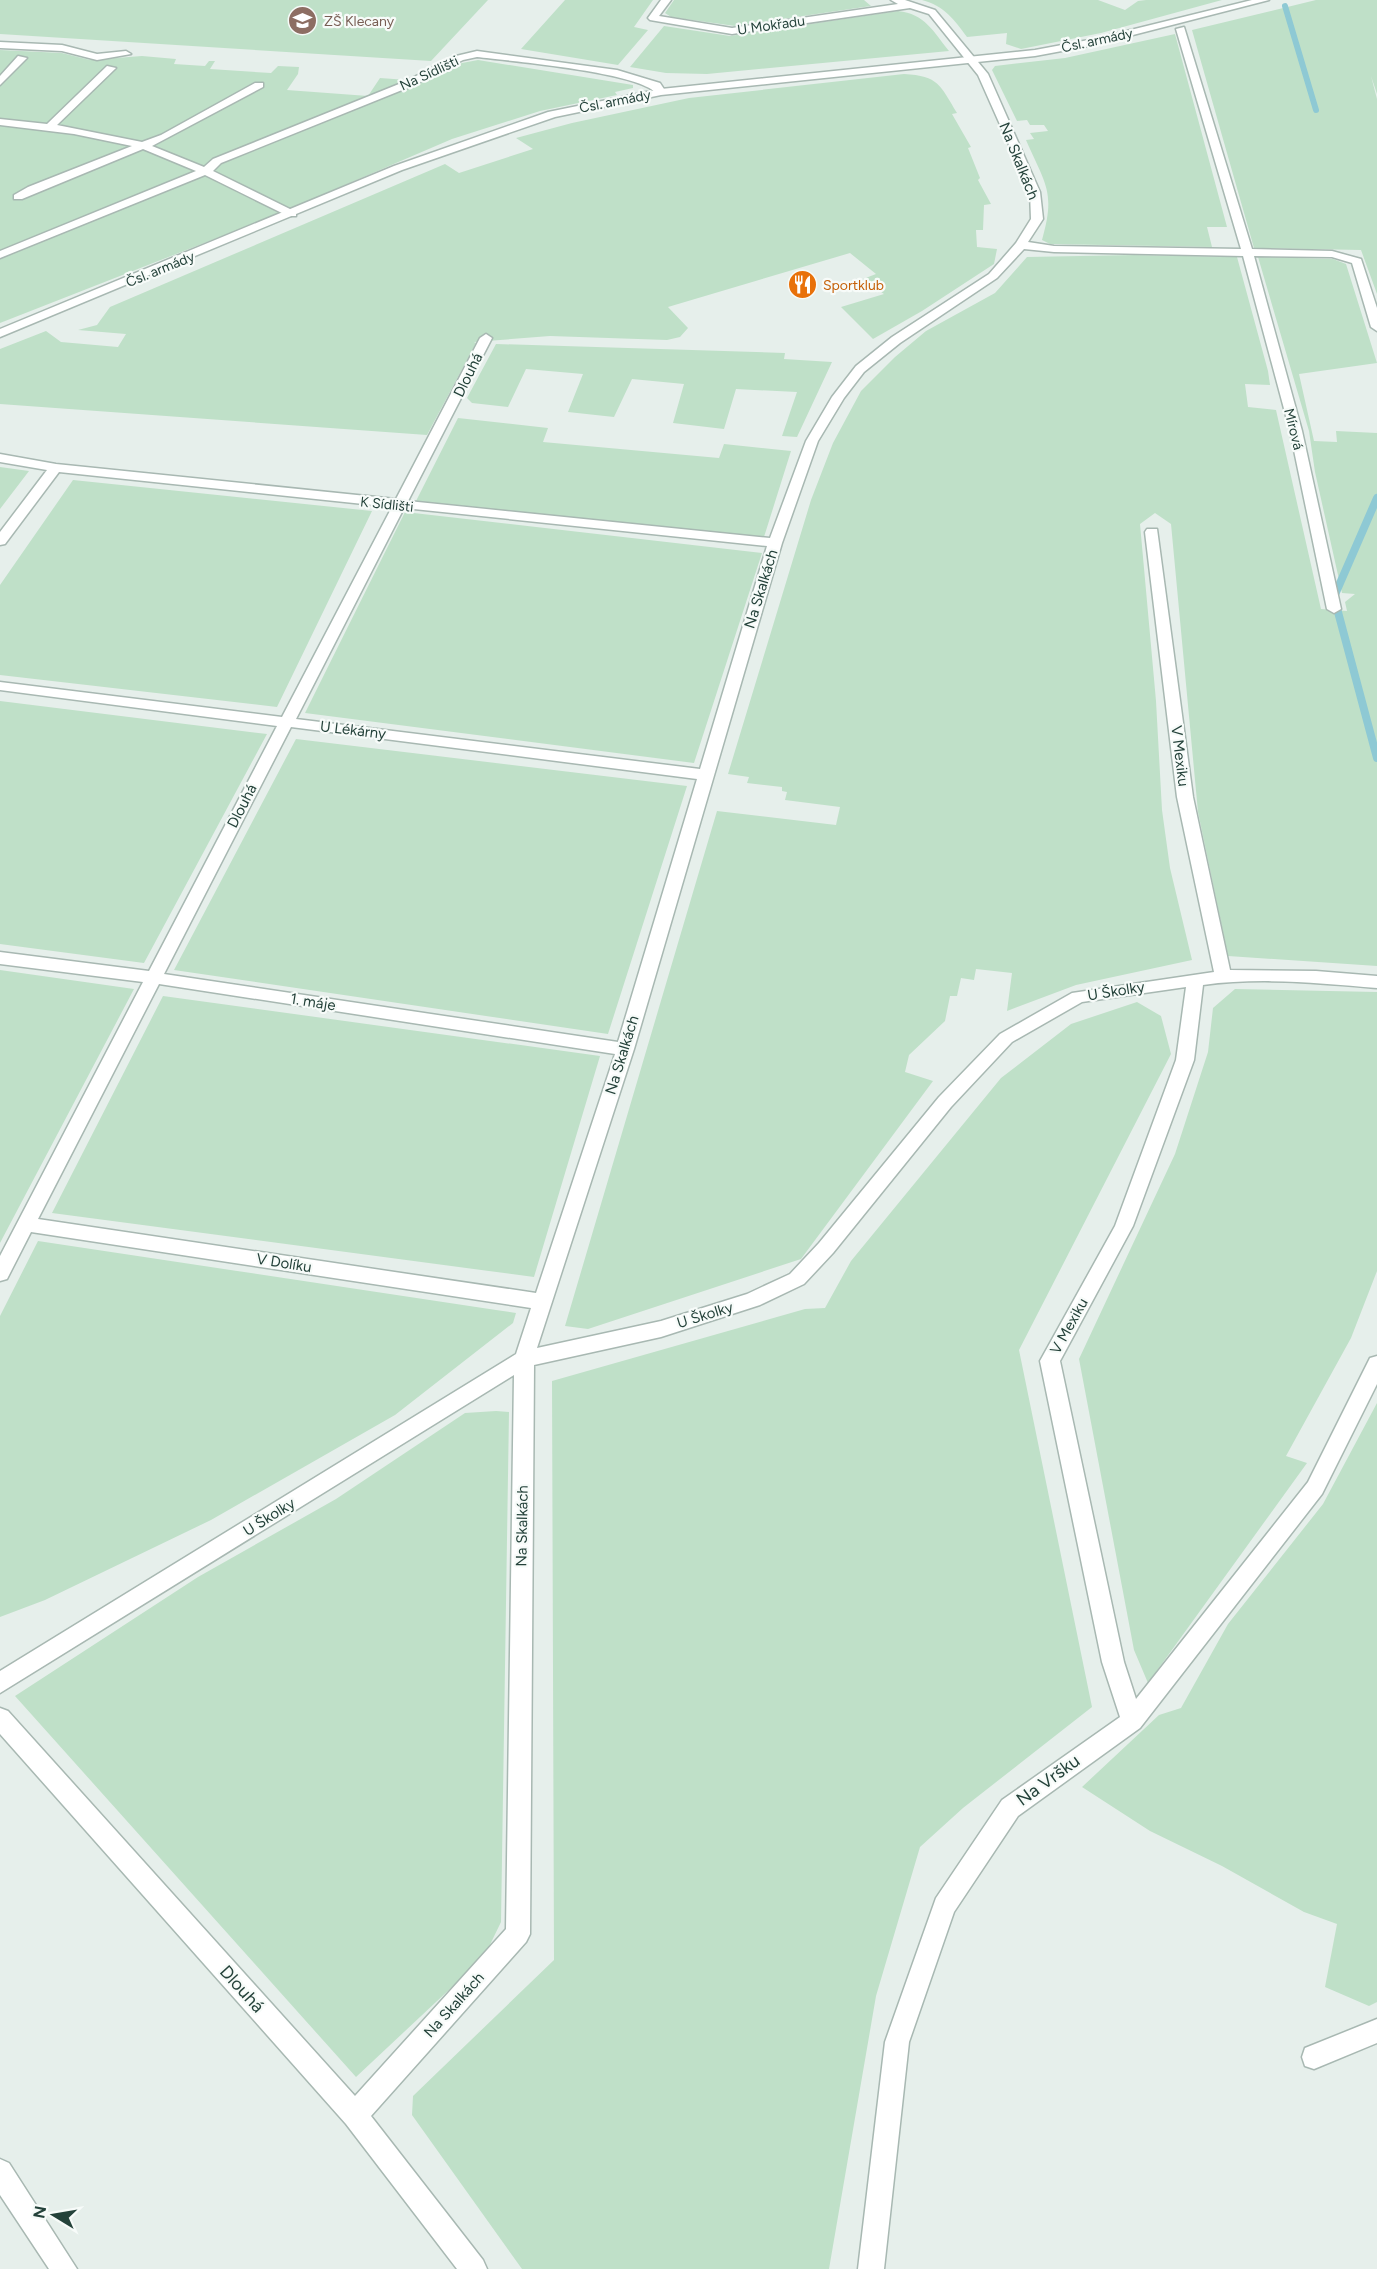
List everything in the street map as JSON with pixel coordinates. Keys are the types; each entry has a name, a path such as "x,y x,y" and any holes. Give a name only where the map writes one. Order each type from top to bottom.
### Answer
{"street":[{"name":"U Mokřadu","path":"666,0 652,18 732,31 912,4"},
{"path":"896,0 932,12 972,60"},
{"name":"Čsl. armády","path":"0,333 292,214 398,168 521,124 568,110 661,92 972,60 1094,42 1264,0"},
{"name":"Mírová","path":"1181,29 1247,251 1296,431 1334,609"},
{"path":"0,45 62,48 97,57 126,54"},
{"name":"Na Sídlišti","path":"0,255 207,170 218,160 408,84 460,58 477,54 617,73 656,85 661,92"},
{"path":"0,82 22,58"},
{"name":"Na Skalkách","path":"355,2115 518,1934 524,1359 625,1049 775,543 812,441 852,377 896,340 987,282 1021,245 1037,219 1035,192 989,87 972,60"},
{"path":"49,127 111,68"},
{"path":"18,197 32,189 175,132 259,85"},
{"path":"0,122 49,127 143,146 207,170 292,214"},
{"path":"1021,245 1054,249 1332,254 1357,261 1377,327"},
{"name":"Dlouhá","path":"0,1274 155,978 285,721 400,506 486,338"},
{"name":"K Sídlišti","path":"0,458 56,468 400,506 775,543"},
{"path":"0,541 56,468"},
{"name":"V Mexiku","path":"1152,532 1185,798 1222,976"},
{"name":"U Lékárny","path":"0,686 706,776"},
{"name":"1. máje","path":"0,958 155,978 625,1049"},
{"name":"U Školky","path":"0,1683 524,1359 661,1329 753,1300 796,1279 826,1248 945,1102 1006,1038 1078,997 1222,976 1316,977 1377,982"},
{"name":"V Mexiku","path":"1132,1721 1113,1662 1050,1361 1124,1226 1185,1060 1196,979"},
{"name":"V Dolíku","path":"26,1224 543,1302"},
{"name":"Na Vršku","path":"871,2269 897,2043 944,1906 1010,1808 1132,1721 1315,1488 1377,1364"},
{"name":"Dlouhá","path":"0,1718 355,2115 474,2269"},
{"path":"1314,2057 1377,2031"},
{"path":"0,2172 64,2269"}],"green space":[{"name":"ZŠ Klecany","path":"0,0 488,0 431,61 0,34"},
{"path":"565,0 653,0 634,27 648,30 618,65 521,49"},
{"path":"674,0 864,0 871,6 735,26 671,17 665,13"},
{"path":"922,0 1098,0 1125,10 1138,1 1146,0 1222,0 1101,33 1021,49 1006,44 1007,33 967,37 948,14"},
{"path":"1316,0 1377,0 1377,94 1371,76 1377,99 1377,294 1361,250 1254,248 1192,30"},
{"path":"898,11 922,20 949,51 707,74 666,73 630,67 664,26 730,36"},
{"path":"1175,34 1227,227 1207,227 1212,247 1050,244 1042,240 1048,198 1043,178 1026,140 1034,139 1030,133 1048,131 1044,125 1030,125 1027,120 1017,121 992,70 995,66 1065,58"},
{"path":"0,50 62,53 90,60 142,56 176,59 174,64 205,66 209,61 215,61 210,69 271,73 278,66 299,67 298,74 287,90 368,96 380,78 421,81 462,63 478,60 633,85 633,88 615,92 617,95 540,111 452,139 268,218 0,323"},
{"path":"904,74 932,80 942,89 957,113 952,114 971,147 968,148 980,178 978,180 991,204 984,205 983,230 976,230 977,247 997,249 994,264 922,311 873,339 841,307 884,294 863,279 876,274 850,253 668,307 688,328 680,337 667,340 550,336 474,342 476,343 427,435 0,404 0,349 46,331 61,342 118,347 126,334 78,330 97,325 110,307 445,164 459,173 533,149 516,138 572,123 689,98"},
{"path":"1134,255 1237,257 1270,385 1245,384 1248,407 1276,410 1321,609 1347,611 1345,602 1355,594 1342,593 1315,472 1309,431 1258,257 1333,259 1346,264 1377,363 1299,374 1314,441 1337,442 1336,431 1377,433 1377,966 1228,956 1198,812 1171,524 1155,513 1140,524 1156,701 1162,810 1170,868 1192,960 1076,985 1007,1011 1012,973 976,969 974,980 961,978 957,996 950,996 945,1021 909,1055 905,1072 933,1081 801,1259 588,1329 565,1326 717,811 836,825 840,807 785,800 787,792 782,791 782,787 747,783 749,777 728,774 811,500 833,443 861,391 895,357 926,331 995,293 1027,257"},
{"path":"496,344 785,353 784,359 832,362 797,437 782,436 797,392 736,389 724,429 673,423 684,384 632,379 614,417 568,412 583,374 526,369 508,407 472,403 467,398"},
{"path":"458,418 548,428 543,442 719,458 724,444 791,451 764,537 416,501"},
{"path":"0,467 29,471 0,509"},
{"path":"73,480 372,511 277,707 0,675 0,585"},
{"path":"405,512 762,553 694,763 305,713"},
{"path":"0,701 267,734 144,963 0,944"},
{"path":"296,739 687,786 608,1034 174,970"},
{"path":"0,970 134,989 0,1243"},
{"path":"1235,989 1377,992 1377,1271 1351,1338 1286,1456 1307,1463 1148,1683 1134,1650 1079,1359 1175,1154 1208,1052 1213,1008"},
{"path":"163,996 600,1056 534,1277 52,1213"},
{"path":"1137,1002 1161,1016 1171,1054 1019,1350 1092,1707 963,1808 920,1847 876,1996 829,2269 522,2269 412,2115 413,2096 554,1960 552,1381 805,1309 825,1308 851,1261 1001,1078 1071,1024"},
{"path":"38,1241 516,1313 513,1323 395,1415 211,1520 45,1600 0,1617 0,1316"},
{"path":"1377,1403 1377,2002 1369,2006 1325,1987 1337,1924 1304,1912 1222,1866 1150,1831 1082,1787 1159,1715 1181,1708 1228,1624 1323,1504"},
{"path":"509,1412 501,1922 484,1957 356,2077 15,1696 198,1577 336,1499 465,1413"}],"waterway":[{"path":"1285,6 1316,110"},
{"path":"1377,498 1334,597 1377,758"}],"place":[{"name":"ZŠ Klecany","path":"303,21"},
{"name":"Sportklub","path":"802,285"}]}
